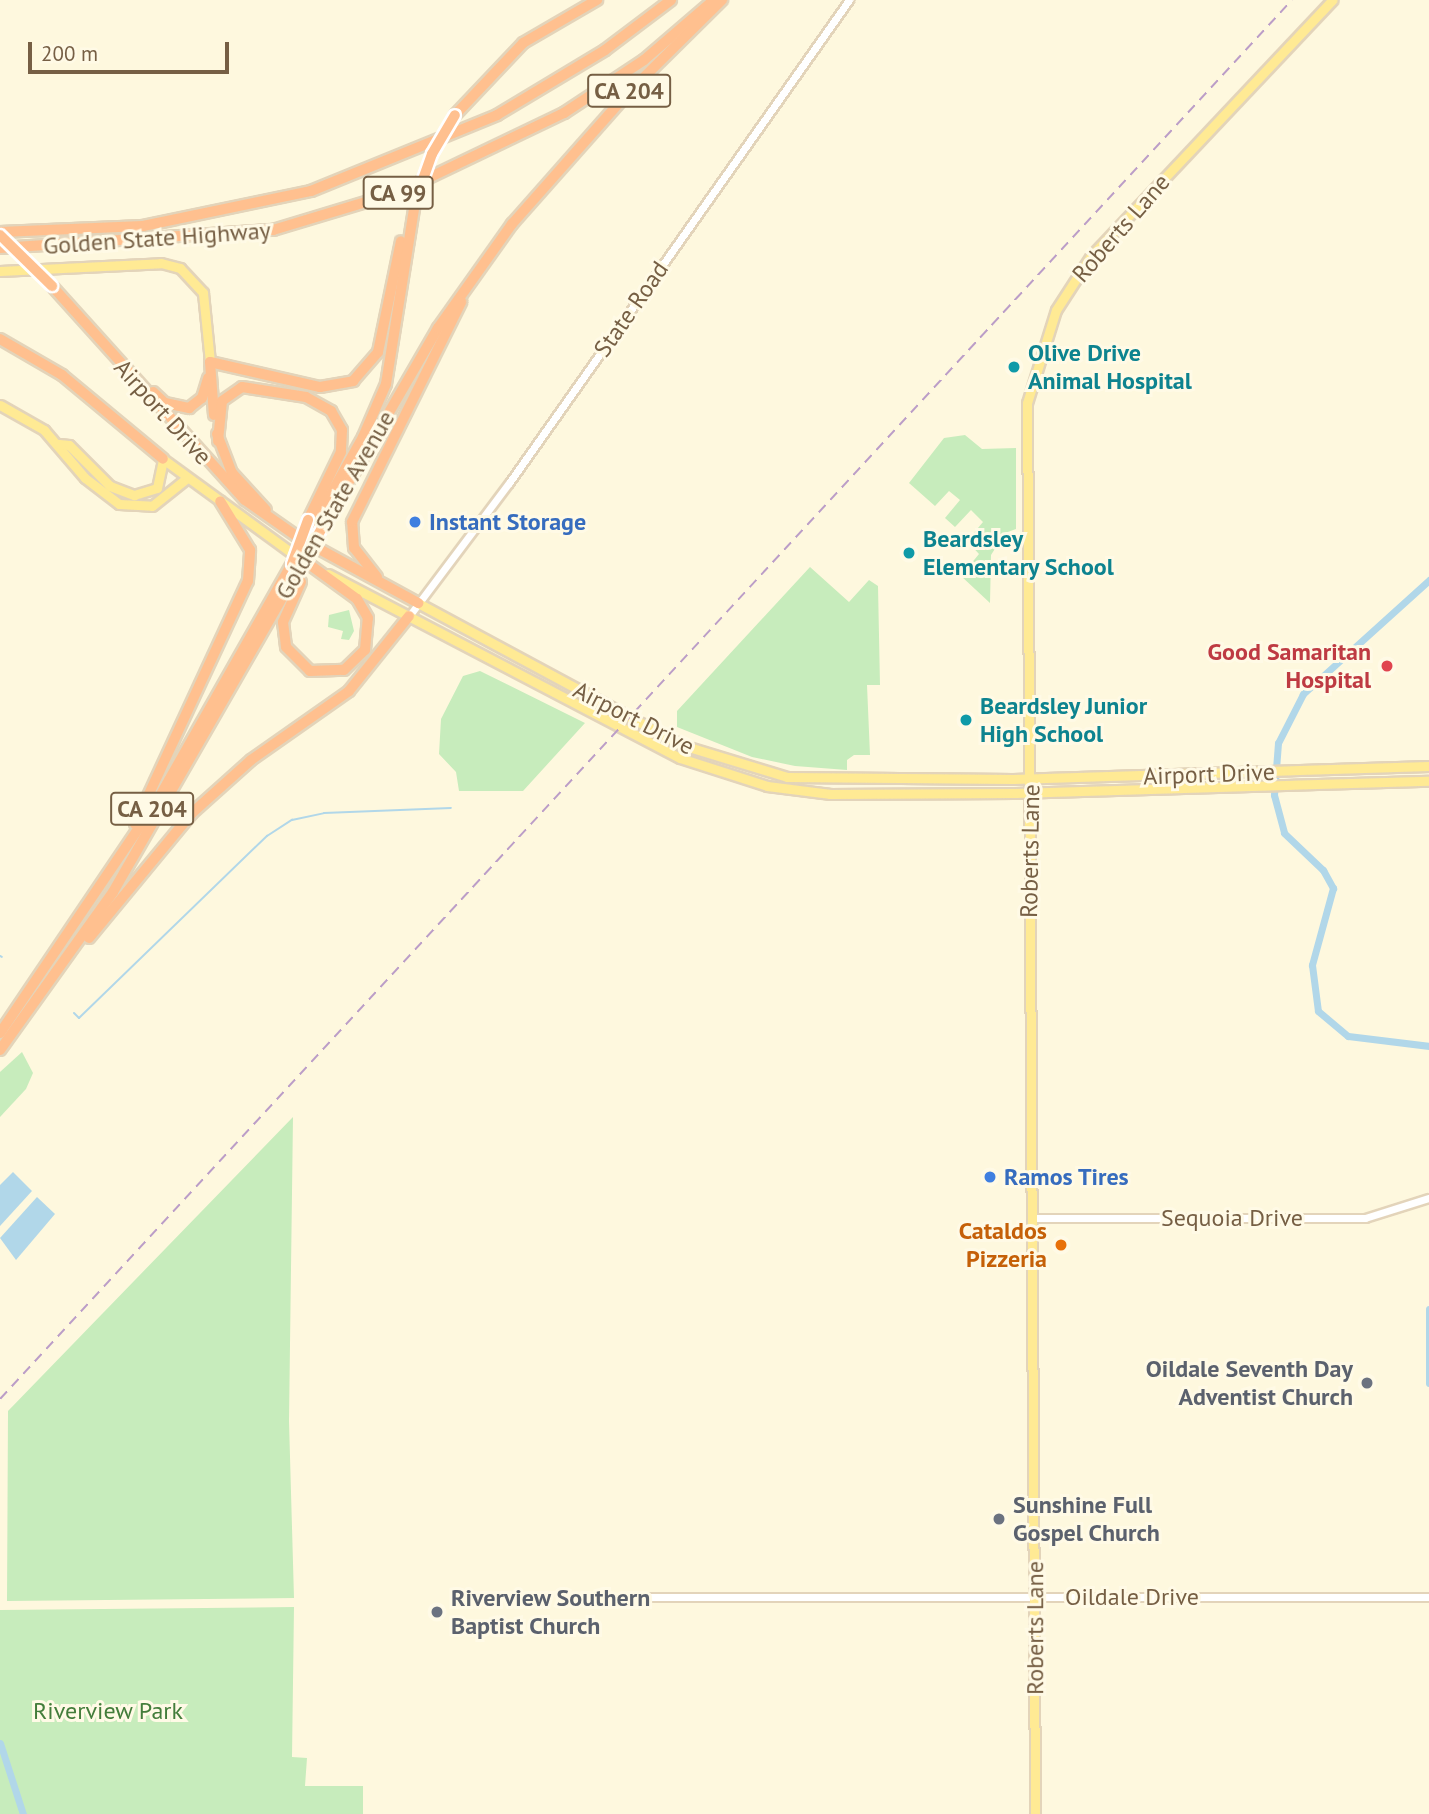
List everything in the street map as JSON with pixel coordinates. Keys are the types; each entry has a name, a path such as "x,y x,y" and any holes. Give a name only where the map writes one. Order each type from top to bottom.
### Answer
{"highway":[{"path":"210,362 326,387 360,377 377,352 422,180 455,115 523,43 597,0"},
{"name":"Golden State Highway","path":"0,234 143,226 251,207 390,162 539,92 671,0"},
{"name":"Golden State Highway","path":"0,248 273,230 399,192 509,144 571,109 644,60 714,0"},
{"name":"Golden State Avenue","path":"0,1033 111,873 293,578 292,564 472,278 573,150 722,0"},
{"name":"Golden State Avenue","path":"0,1050 51,982 141,846 293,578 316,527 363,438 388,377 415,202"},
{"name":"Airport Drive","path":"0,234 52,286 198,453 276,522 418,603"},
{"path":"381,581 354,548 350,530 472,278"},
{"name":"Airport Drive","path":"0,339 72,383 163,459"},
{"path":"109,351 160,399 183,408 202,398 210,362"},
{"path":"210,362 218,441 232,473 276,522"},
{"path":"218,441 222,401 242,387 306,397 331,411 342,430 341,453 316,527"},
{"path":"111,873 248,580 250,550 220,501"},
{"path":"293,578 283,622 286,647 310,671 344,670 365,650 368,618 357,599 306,562"},
{"path":"51,982 192,813 251,760 349,691 409,616"}],"main road":[{"name":"Roberts Lane","path":"1035,1814 1031,779 1024,442 1040,350 1056,310 1091,256 1332,0"},
{"path":"0,271 161,263 180,268 203,293 210,362"},
{"path":"0,405 59,444 85,478 128,507 160,502 187,478"},
{"path":"59,444 69,445 110,486 134,495 157,488 163,459"},
{"name":"Airport Drive","path":"163,459 306,562 670,752 733,778 822,794 1030,793 1429,781"},
{"name":"Airport Drive","path":"418,603 682,745 746,769 835,781 1031,779 1429,766"}],"street":[{"name":"State Road","path":"409,616 509,483 849,0"},
{"name":"Sequoia Drive","path":"1032,1218 1364,1218 1429,1198"},
{"name":"Oildale Drive","path":"624,1597 1429,1597"}],"green space":[{"path":"965,435 982,449 1016,448 1016,529 1005,533 991,555 990,603 961,576 979,554 967,541 983,522 971,510 955,527 945,518 960,500 949,491 935,506 909,483 944,438"},
{"path":"810,567 849,602 869,580 878,586 880,685 867,685 870,755 854,755 847,760 847,770 795,766 752,757 677,727 677,711"},
{"path":"349,610 354,631 349,640 341,639 343,631 328,627 329,615"},
{"path":"480,671 585,723 523,791 459,791 456,772 439,754 441,719 463,676"},
{"path":"22,1052 33,1073 26,1089 0,1117 0,1072"},
{"path":"293,1117 289,1421 294,1598 7,1601 8,1411"},
{"name":"Riverview Park","path":"294,1607 292,1757 307,1758 305,1786 363,1786 363,1814 0,1814 0,1610"}],"water":[{"path":"13,1172 32,1191 0,1226 0,1185"},
{"path":"37,1197 55,1214 16,1260 0,1238"}],"waterway":[{"path":"1429,580 1303,694 1278,743 1274,795 1284,833 1323,870 1333,888 1312,965 1318,1011 1348,1036 1429,1046"},
{"path":"74,1013 79,1018 267,836 292,820 324,813 451,808"},
{"path":"1429,1309 1429,1383"},
{"path":"0,1743 23,1814"}],"railway":[{"path":"0,1399 1292,0"}],"place":[{"name":"Olive Drive Animal Hospital","path":"1014,367"},
{"name":"Instant Storage","path":"415,522"},
{"name":"Beardsley Elementary School","path":"909,553"},
{"name":"Good Samaritan Hospital","path":"1387,666"},
{"name":"Beardsley Junior High School","path":"966,720"},
{"name":"Ramos Tires","path":"990,1177"},
{"name":"Cataldos Pizzeria","path":"1061,1245"},
{"name":"Oildale Seventh Day Adventist Church","path":"1367,1383"},
{"name":"Sunshine Full Gospel Church","path":"999,1519"},
{"name":"Riverview Southern Baptist Church","path":"437,1612"}]}
